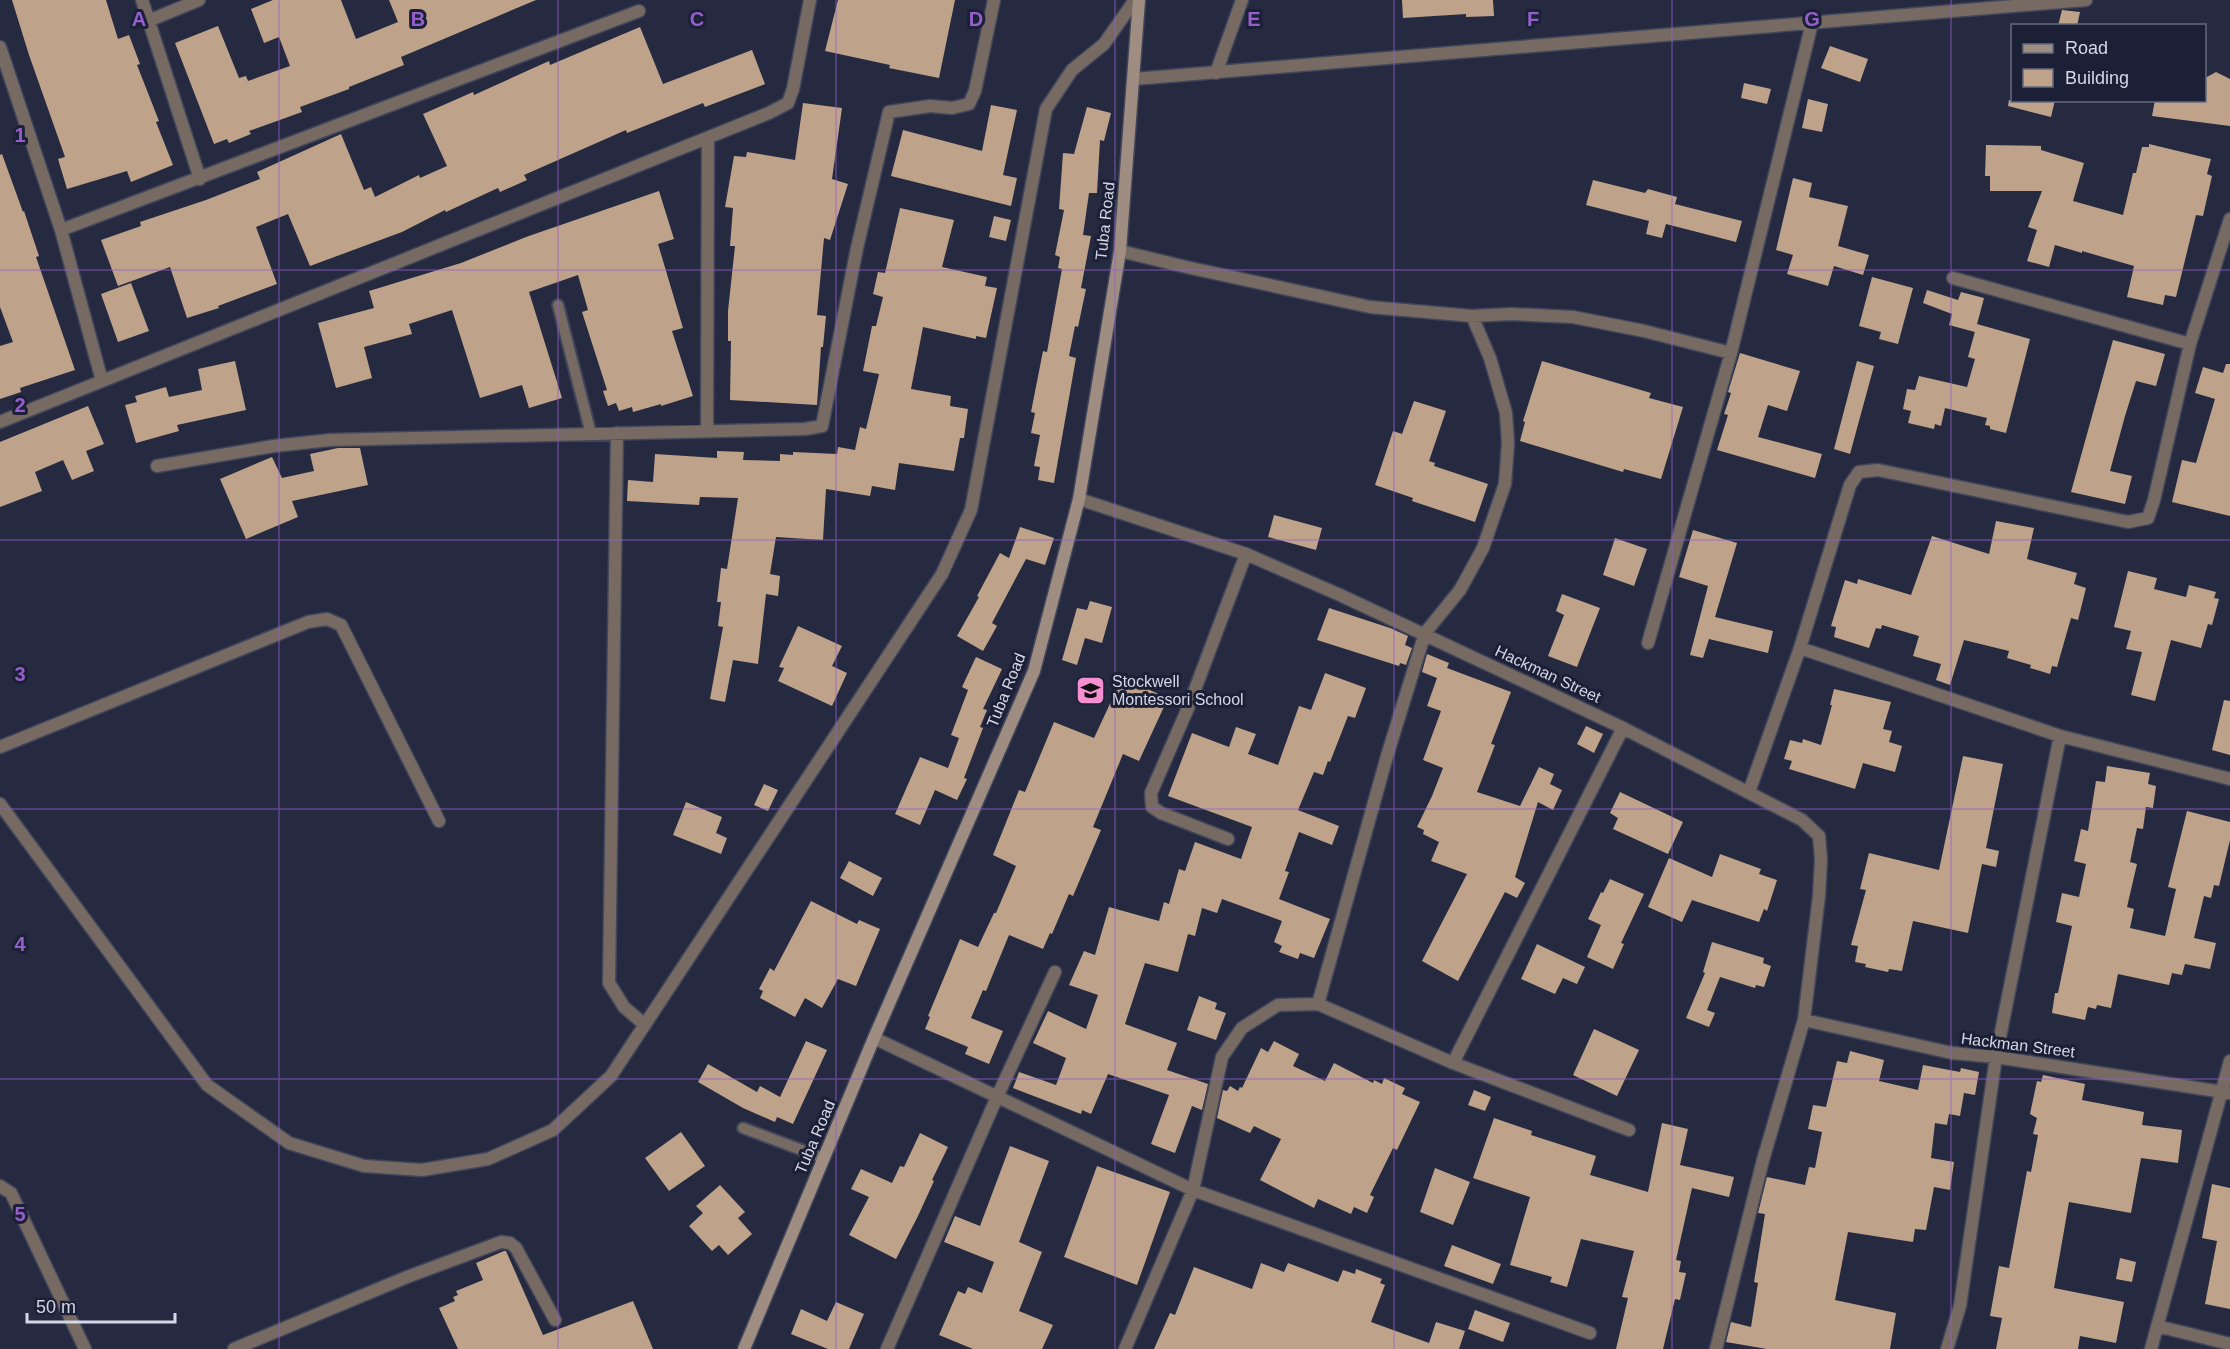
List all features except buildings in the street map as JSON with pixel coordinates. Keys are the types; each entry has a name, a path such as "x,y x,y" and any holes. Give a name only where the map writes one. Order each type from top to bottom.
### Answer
{"street":[{"path":"142,0 200,178"},
{"path":"148,21 199,0"},
{"path":"0,422 769,113 788,102 793,89 810,0"},
{"path":"157,466 274,446 330,440 617,433 676,434 805,429 822,426 857,248 889,112 930,106 952,108 969,104 975,91 994,0"},
{"path":"0,804 207,1085 290,1143 364,1166 422,1170 488,1159 553,1130 611,1076 942,574 971,510 1046,109 1072,70 1104,44 1137,0"},
{"name":"Tuba Road","path":"744,1349 874,1038 1034,671 1079,500 1120,251 1134,80 1137,0"},
{"path":"1216,73 1242,0"},
{"path":"1134,80 2086,0"},
{"path":"61,230 639,11"},
{"path":"1647,643 1731,353 1812,22"},
{"path":"0,47 61,230 102,381"},
{"path":"707,431 708,139"},
{"path":"1749,792 1800,648 1850,485 1859,472 1878,470 2128,522 2148,518 2190,344 2230,219"},
{"path":"1120,251 1371,307 1472,316 1511,314 1573,317 1644,331 1731,353"},
{"path":"1953,278 2190,344"},
{"path":"1318,1004 1387,756 1425,633 1460,590 1483,548 1505,484 1508,443 1506,413 1490,358 1472,316"},
{"path":"617,433 609,983 624,1007 645,1025"},
{"name":"Hackman Street","path":"1079,500 1246,554 1425,633 1623,728 1749,792 1802,820 1819,836 1821,859 1819,896 1804,1020 1763,1160 1716,1349"},
{"path":"1228,839 1161,813 1152,807 1151,793 1188,708 1246,554"},
{"path":"0,747 308,622 327,619 341,625 439,821"},
{"path":"1800,648 2060,736 2230,779"},
{"path":"1453,1063 1623,728"},
{"path":"1947,1349 1960,1306 1996,1057 2060,736"},
{"path":"887,1349 1055,972"},
{"path":"1125,1349 1193,1190 1222,1057 1242,1028 1278,1005 1318,1004 1453,1063 1629,1130"},
{"name":"Hackman Street","path":"1804,1020 1952,1053 1996,1057 2226,1092"},
{"path":"874,1038 1193,1190 1590,1333"},
{"path":"2151,1349 2226,1092 2230,1061"},
{"path":"0,1186 11,1193 85,1349"},
{"path":"234,1349 407,1276 501,1242 510,1243 516,1248 555,1320"},
{"path":"2157,1326 2230,1344"}],"lane":[{"path":"558,305 591,434"},
{"path":"743,1128 823,1158"}],"place":[{"name":"Stockwell Montessori School","path":"1091,690"}]}
